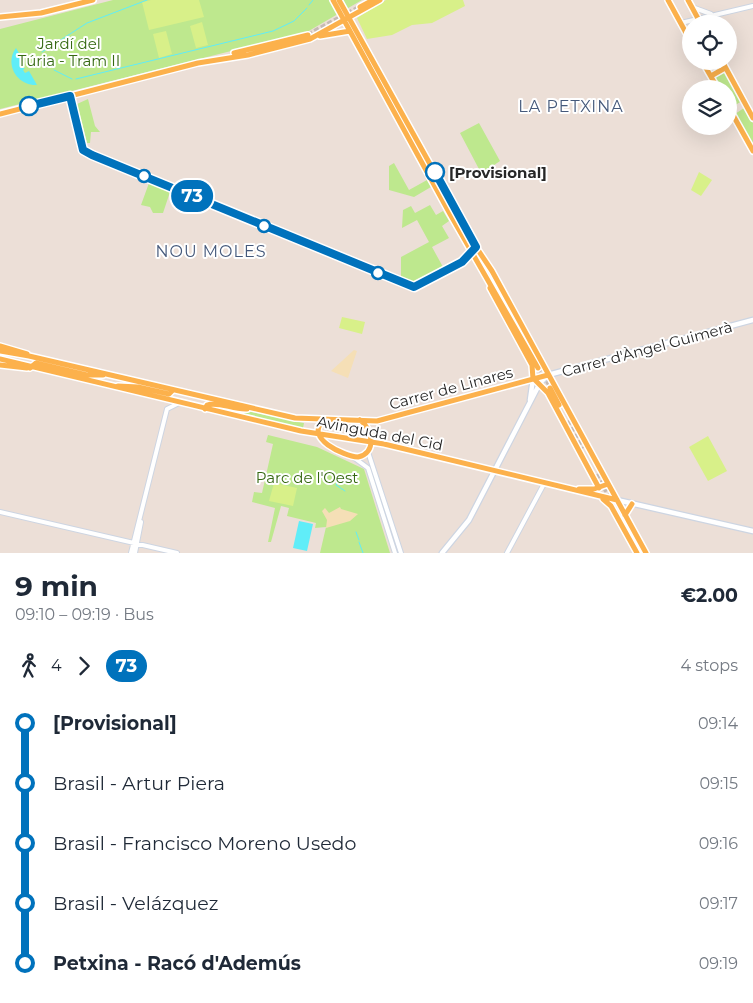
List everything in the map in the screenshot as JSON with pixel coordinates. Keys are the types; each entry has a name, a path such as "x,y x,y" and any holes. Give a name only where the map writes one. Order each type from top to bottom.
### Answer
{"main road":[{"path":"0,17 41,13 93,0"},
{"path":"333,0 342,12 350,18 492,271 625,515 642,553"},
{"path":"339,0 344,21 483,272 532,365 533,379 528,410"},
{"path":"360,7 372,0"},
{"path":"309,37 350,18 380,0"},
{"path":"668,0 681,23"},
{"path":"688,0 696,15"},
{"path":"0,114 214,59 309,37 350,31"},
{"path":"707,70 713,80"},
{"path":"711,76 722,70"},
{"path":"726,70 753,118"},
{"path":"737,123 753,152"},
{"path":"482,256 496,288 539,367 483,272"},
{"name":"Carrer d'Àngel Guimerà","path":"548,374 753,321"},
{"name":"Avinguda del Cid","path":"0,346 29,356"},
{"name":"Avinguda del Cid","path":"0,351 29,356 295,418 360,420"},
{"name":"Avinguda del Cid","path":"0,359 30,368 206,409 319,434 372,442 617,500"},
{"path":"30,368 36,363 87,375 110,375"},
{"name":"Avinguda del Cid","path":"0,365 30,368"},
{"path":"442,553 469,520 528,410 540,383 548,374"},
{"name":"Carrer de Linares","path":"360,420 377,421 548,374"},
{"path":"533,379 540,383 567,422 584,440"},
{"path":"105,385 138,387 166,394 170,394 173,390"},
{"path":"550,388 599,488"},
{"path":"206,409 206,405 211,404 235,409 255,408"},
{"path":"324,420 320,425 319,434 326,444 351,456 360,457 368,452 372,442 370,431 360,420"},
{"path":"584,448 598,474"},
{"name":"Avinguda del Cid","path":"576,489 599,488 608,484"},
{"path":"600,497 611,506 642,553"},
{"path":"617,500 753,530"},
{"path":"625,515 632,504"},
{"path":"617,508 642,553"}],"street":[{"path":"692,6 711,14 753,6"},
{"path":"131,553 167,409 179,402"},
{"path":"368,452 401,553"},
{"path":"351,456 368,468 395,553"},
{"path":"507,553 545,482"},
{"path":"0,512 177,553"},
{"path":"135,543 135,553"}],"green space":[{"name":"Jardí del Túria - Tram II","path":"113,0 362,0 307,32 0,109 0,29"},
{"path":"151,0 199,0 204,17 149,30 142,2"},
{"path":"386,0 463,0 465,6 432,23 412,25 392,35 367,39 357,18"},
{"path":"202,22 208,45 196,48 190,26"},
{"path":"166,31 172,54 159,58 153,34"},
{"path":"724,72 729,80 716,80 715,78"},
{"path":"737,93 742,101 737,104"},
{"path":"88,99 95,126 100,132 91,132 90,143 87,143 77,104"},
{"path":"744,108 753,123 753,147 737,118 737,113"},
{"path":"479,123 500,161 484,172 480,171 460,133"},
{"path":"394,163 409,190 427,180 431,187 414,197 389,190 389,166"},
{"path":"699,172 712,180 701,196 691,190"},
{"path":"149,183 170,192 163,213 153,213 150,207 141,205"},
{"path":"430,205 436,215 443,211 449,221 442,226 449,238 432,247 443,267 413,282 401,277 401,257 429,242 417,220 402,228 403,210 411,206 415,213"},
{"path":"342,317 365,322 362,334 339,328"},
{"path":"208,405 304,423 303,428"},
{"name":"Parc de l'Oest","path":"268,435 317,447 364,469 390,553 320,553 326,527 315,528 316,523 287,516 289,508 281,506 271,542 268,542 275,508 252,502 254,492 262,493 273,444 266,442"},
{"path":"708,436 727,471 708,481 689,447"},
{"path":"274,483 297,488 293,506 269,501"}],"sand":[{"path":"354,350 357,351 348,378 331,371"},
{"path":"340,507 341,509 358,514 350,521 326,528 327,520 322,511 325,508 329,513"}],"water":[{"path":"16,48 24,62 20,65 22,68 25,68 23,70 25,73 29,71 37,85 24,82 14,73 11,61"},
{"path":"299,521 313,524 307,551 293,548"}],"waterway":[{"path":"42,52 87,23 147,0"},
{"path":"309,5 313,0"},
{"path":"76,79 273,31 294,21 307,8"},
{"path":"54,70 72,79"},
{"path":"344,476 345,483 337,482 336,485 345,491"},
{"path":"356,532 359,540"},
{"path":"359,542 363,553"}],"tunnel":[{"path":"308,35 360,7"},
{"path":"539,367 551,387"},
{"path":"569,420 584,448"},
{"path":"597,474 616,508"}],"bus line":[{"name":"73","path":"29,106 70,96 83,150 92,155 414,287 462,262 476,247 435,172"}],"place":[{"name":"[Provisional]","path":"435,172"}],"district":[{"name":"LA PETXINA","path":"571,106"},
{"name":"NOU MOLES","path":"211,251"}]}
